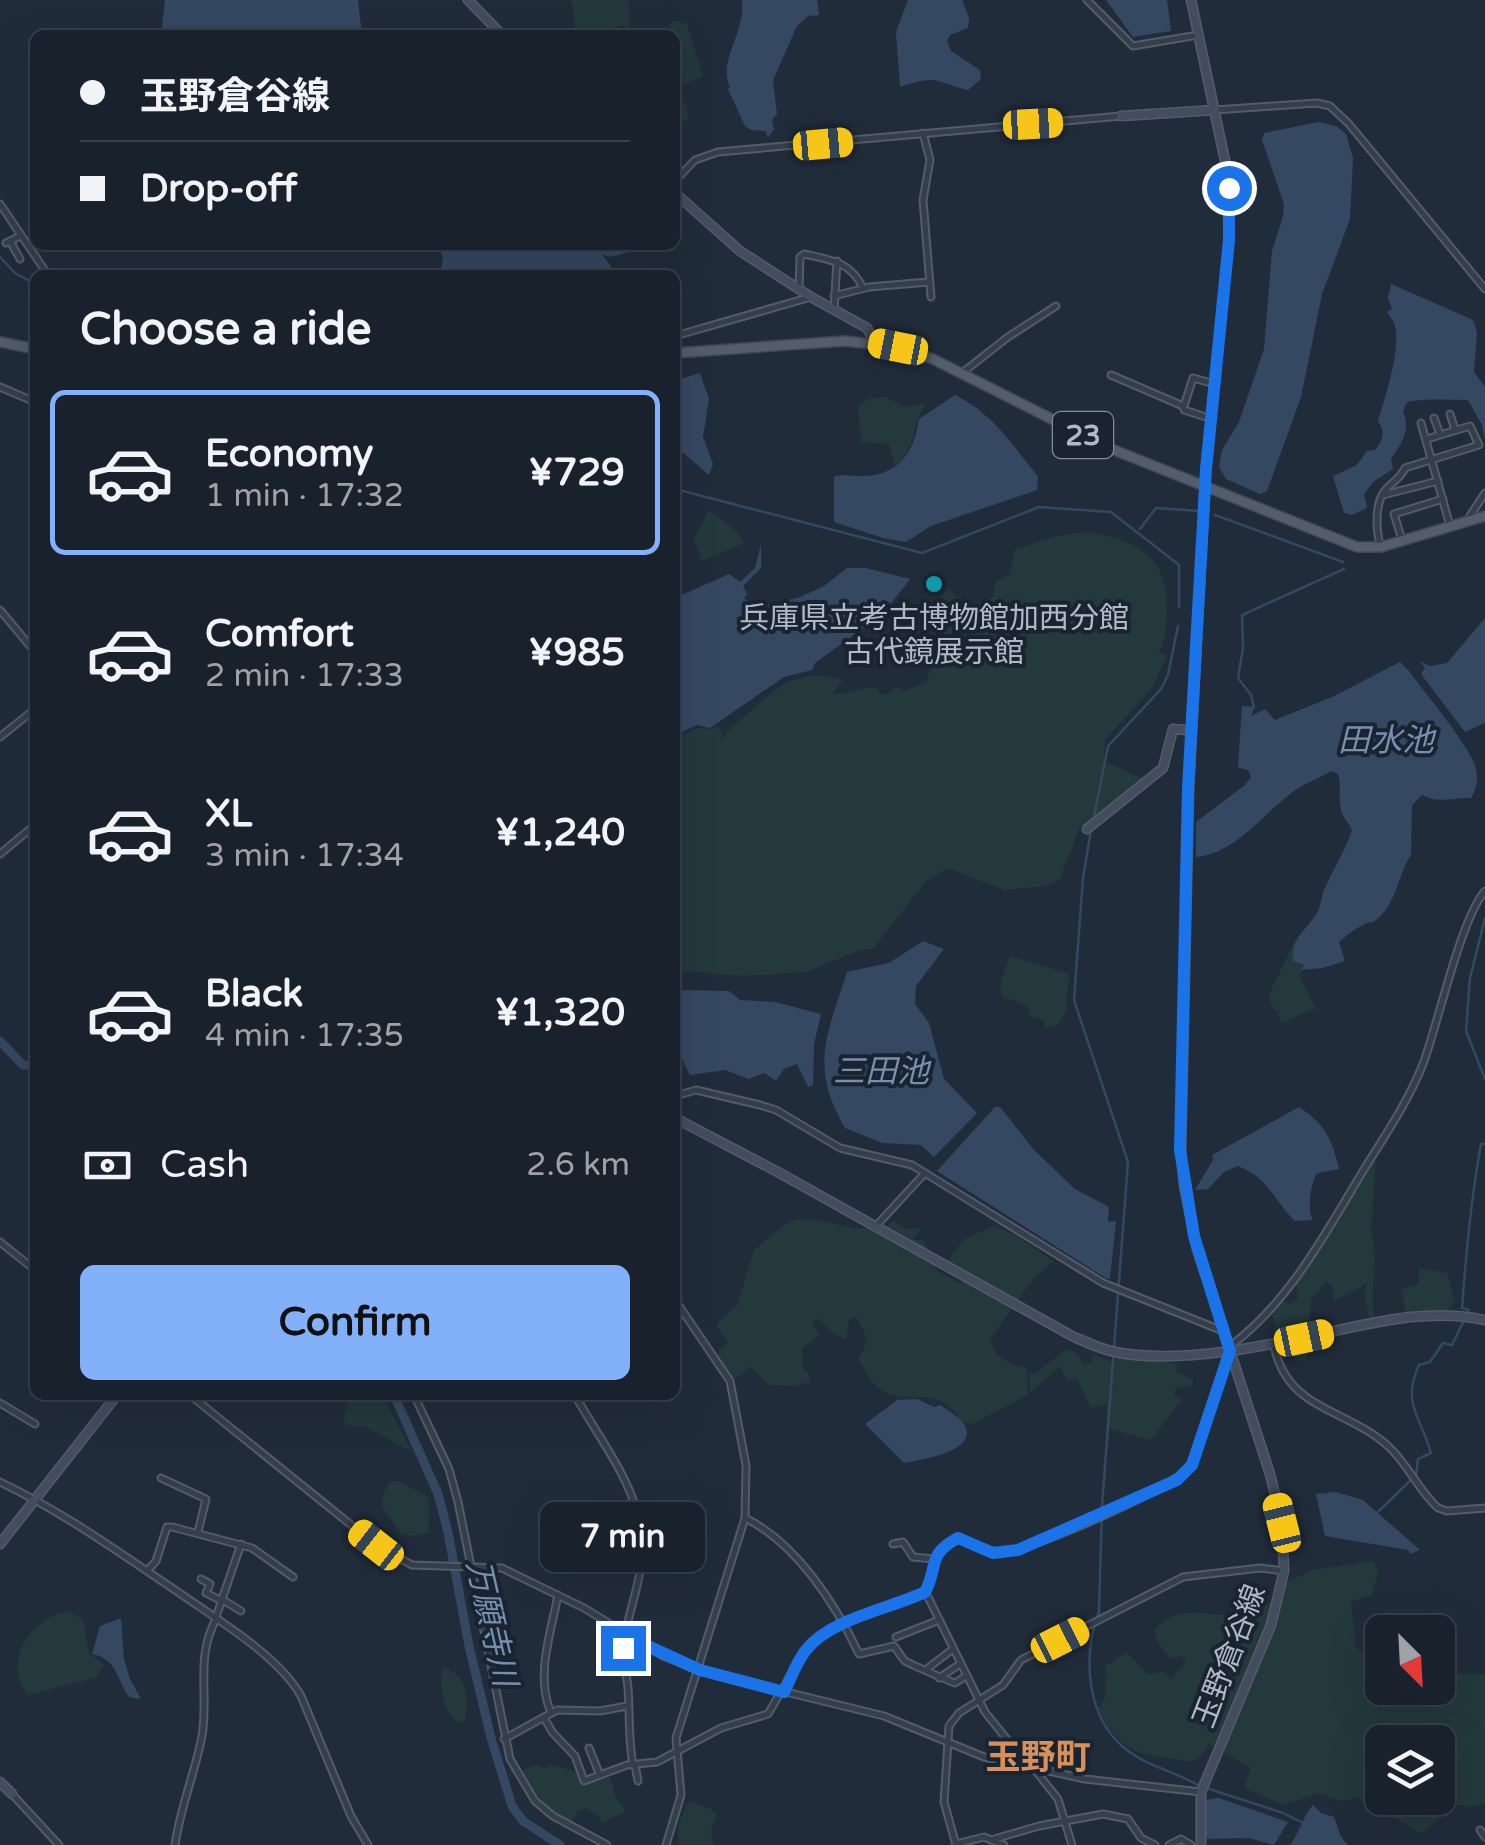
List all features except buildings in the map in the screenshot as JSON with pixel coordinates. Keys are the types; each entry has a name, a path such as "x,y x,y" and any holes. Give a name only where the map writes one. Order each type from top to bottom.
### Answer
{"main road":[{"path":"468,0 497,30"},
{"name":"玉野倉谷線","path":"1191,0 1215,110 1229,207 1206,486 1188,802 1180,1150 1194,1236 1282,1523 1284,1571 1271,1625 1201,1792 1201,1845"},
{"path":"1121,116 1215,110"},
{"path":"680,197 740,251 867,328 875,342"},
{"name":"23","path":"680,353 845,341 875,342 920,354 1109,448 1348,544 1381,547 1485,516"},
{"path":"0,342 30,348"},
{"path":"1087,829 1163,768 1172,729 1188,730"},
{"path":"680,1121 1072,1336 1109,1351 1160,1354 1274,1344 1411,1316 1458,1315 1485,1320"},
{"path":"0,1544 113,1400"},
{"path":"0,1782 12,1794"}],"street":[{"path":"1087,0 1132,46 1199,35"},
{"path":"1215,110 1318,103 1338,112 1485,289"},
{"path":"680,175 695,160 710,153 1121,116"},
{"path":"922,133 930,160 923,200 931,297"},
{"path":"0,204 44,270"},
{"path":"20,236 8,242 20,257 30,250"},
{"path":"799,288 800,257 804,254 848,265 864,288"},
{"path":"834,310 837,261"},
{"path":"834,296 864,288 929,282"},
{"path":"680,335 811,297"},
{"path":"962,373 1056,306"},
{"path":"1111,375 1212,419"},
{"path":"1183,407 1193,378 1215,384"},
{"path":"0,386 30,400"},
{"path":"1450,414 1455,430"},
{"path":"1434,418 1440,435"},
{"path":"1421,423 1450,527"},
{"path":"1381,547 1376,526 1382,495 1398,481 1405,468 1479,445 1473,428 1427,439"},
{"path":"1382,495 1438,481"},
{"path":"1467,522 1485,493"},
{"path":"1403,542 1394,514 1454,498"},
{"path":"0,610 30,646"},
{"path":"0,738 30,713"},
{"path":"0,854 30,829"},
{"path":"1025,1767 1026,1762 987,1715 925,1592 938,1550 958,1538 993,1553 1018,1550 1177,1480 1192,1465 1230,1349 1268,1316 1334,1221 1423,1064 1478,899 1485,891"},
{"path":"680,1095 696,1090 776,1110 840,1148 896,1160 926,1172 1102,1283 1224,1332"},
{"path":"876,1226 926,1172"},
{"path":"0,1242 30,1266"},
{"path":"666,1845 681,1795 676,1738 744,1518 746,1466 733,1388 680,1308"},
{"path":"1274,1344 1280,1368 1292,1386 1384,1442 1438,1508 1485,1508"},
{"path":"196,1400 389,1554 412,1565 502,1568 558,1595 626,1636 700,1670 884,1716 948,1744 1025,1767 1108,1783 1201,1792"},
{"path":"416,1400 449,1469 472,1564 504,1739 518,1776 535,1801 553,1816 607,1845"},
{"path":"578,1400 636,1512 642,1564 622,1663 638,1780"},
{"path":"3,1408 35,1424"},
{"path":"161,1478 206,1499 198,1532"},
{"path":"0,1482 35,1498 147,1571 216,1618 290,1679 301,1696 351,1816 368,1845"},
{"path":"744,1518 774,1534 786,1546 844,1623 858,1654 894,1646 909,1663 928,1668 939,1678 955,1683 966,1676"},
{"path":"147,1571 156,1561 168,1527 241,1544 262,1553 293,1577"},
{"path":"893,1544 903,1542 914,1557 934,1559"},
{"path":"175,1845 202,1733 207,1636 241,1544"},
{"path":"1004,1845 984,1838 955,1845 944,1802 953,1720 1002,1685 1020,1660 1184,1577 1260,1568 1284,1571"},
{"path":"200,1579 210,1584 206,1594 242,1611"},
{"path":"544,1718 575,1756 584,1781 657,1762 722,1728 768,1714 806,1650 844,1623 925,1592"},
{"path":"551,1713 544,1698 544,1666 558,1595"},
{"path":"896,1637 939,1620"},
{"path":"928,1668 952,1648"},
{"path":"939,1678 960,1664"},
{"path":"504,1739 551,1713 627,1706"},
{"path":"589,1748 600,1774"},
{"path":"1036,1770 1058,1799 1072,1845"},
{"path":"12,1794 59,1845"},
{"path":"991,1840 1103,1814 1128,1819 1140,1838 1155,1845"},
{"path":"1480,1830 1485,1837"},
{"path":"1168,1845 1181,1839 1190,1845"}],"green space":[{"path":"571,0 628,0 630,30 622,25 607,30 574,30"},
{"path":"674,20 687,24 703,77 680,85 680,30 667,30"},
{"path":"680,102 685,103 689,115 685,121 680,120"},
{"path":"886,397 904,407 926,403 911,444 895,466 889,444 861,442 858,407 868,399"},
{"path":"709,510 736,531 744,543 702,561 694,539"},
{"path":"1088,532 1136,546 1157,565 1167,594 1165,633 1159,652 1167,656 1152,688 1105,740 1104,761 1143,779 1095,823 1080,826 1060,880 1045,886 1004,890 948,868 926,881 873,949 860,950 806,972 744,976 680,970 680,736 697,728 717,726 721,743 732,727 768,695 801,678 843,680 832,694 876,687 881,694 889,694 894,686 905,691 927,682 929,672 940,658 929,615 948,589 975,605 993,597 995,582 1010,574 1014,550 1055,536"},
{"path":"1296,939 1293,961 1304,965 1299,976 1317,1011 1313,1009 1282,1023 1277,1014 1281,1011 1274,1010 1268,996"},
{"path":"1010,956 1069,974 1066,1011 1058,1025 1046,1028 1043,1020 1030,1016 1027,1006 1003,997 1000,985"},
{"path":"1376,1154 1371,1232 1375,1252 1374,1315 1370,1319 1364,1295 1367,1283 1334,1301 1327,1281 1311,1299 1307,1360 1294,1361 1295,1356 1282,1352 1273,1332 1276,1325 1272,1316 1283,1301 1291,1304 1298,1298 1296,1281"},
{"path":"813,1219 852,1228 884,1229 893,1221 906,1229 921,1228 913,1240 924,1240 937,1271 961,1284 965,1274 947,1262 963,1240 993,1226 1014,1234 1054,1261 1034,1278 990,1339 1004,1360 1027,1368 1028,1395 972,1424 961,1422 952,1409 931,1398 886,1393 873,1383 858,1359 865,1338 856,1317 849,1320 846,1340 819,1319 812,1321 819,1336 802,1348 803,1368 810,1375 810,1382 769,1385 750,1366 732,1379 717,1357 728,1343 716,1325 737,1305 754,1250 784,1225"},
{"path":"1419,1268 1447,1273 1455,1301 1446,1312 1406,1312 1401,1289 1419,1284"},
{"path":"1066,1349 1078,1354 1083,1365 1092,1362 1093,1354 1109,1361 1133,1358 1171,1362 1177,1364 1176,1372 1193,1379 1192,1386 1176,1388 1174,1394 1181,1400 1151,1440 1106,1428 1107,1404 1091,1408 1077,1379 1067,1380 1060,1366 1030,1393 1029,1372 1035,1374"},
{"path":"348,1400 385,1400 410,1448 366,1427 346,1425 343,1418"},
{"path":"391,1481 399,1481 428,1497 429,1533 401,1534 382,1506"},
{"path":"1373,1561 1379,1572 1371,1595 1351,1602 1356,1648 1365,1654 1365,1705 1455,1705 1455,1673 1485,1674 1485,1803 1467,1807 1455,1804 1455,1725 1365,1725 1365,1801 1358,1797 1342,1801 1319,1793 1283,1805 1244,1788 1251,1768 1209,1744 1200,1757 1187,1761 1144,1754 1118,1738 1098,1709 1106,1695 1105,1666 1127,1652 1148,1675 1163,1671 1171,1679 1186,1662 1181,1656 1170,1659 1158,1642 1154,1630 1165,1620 1187,1613 1252,1612 1284,1596 1285,1583 1312,1570"},
{"path":"67,1611 83,1619 89,1653 104,1665 95,1678 28,1695 18,1669 24,1643 42,1623"},
{"path":"444,1668 463,1683 465,1723 455,1721 445,1704 441,1678"},
{"path":"549,1764 580,1773 583,1783 599,1777 611,1778 615,1795 626,1812 601,1823 586,1808 578,1811 571,1823 543,1804 522,1770 537,1765 545,1769"},
{"path":"689,1801 711,1809 717,1816 711,1831 713,1845 681,1845 678,1829"},
{"path":"1389,1815 1440,1815 1422,1834"}],"water":[{"path":"165,0 358,0 361,30 163,30"},
{"path":"742,0 817,0 819,15 808,16 797,26 773,80 777,114 772,120 774,130 768,137 765,131 745,126 728,89 727,67 740,24"},
{"path":"908,0 962,0 969,18 968,28 950,35 947,41 951,51 980,70 981,79 968,90 930,80 900,87 896,32"},
{"path":"1106,0 1167,0 1171,31 1133,37"},
{"path":"1319,122 1336,126 1346,134 1353,158 1350,219 1322,294 1301,397 1267,491 1260,494 1226,479 1219,467 1222,450 1239,422 1264,349 1272,251 1283,216 1284,204 1262,140 1264,133"},
{"path":"440,250 638,250 609,257 602,254 613,270 441,270 443,257"},
{"path":"1391,284 1473,320 1477,332 1474,372 1485,387 1485,440 1482,425 1468,400 1407,402 1403,411 1406,430 1391,459 1393,469 1373,482 1364,494 1367,508 1352,515 1344,513 1333,476 1357,465 1382,439 1378,421 1396,348 1395,326 1387,312 1392,309 1388,298"},
{"path":"700,373 709,399 703,437 713,464 709,475 680,450 680,379"},
{"path":"955,395 991,420 1011,442 1038,477 1037,490 931,526 906,542 834,522 834,477 871,476 901,462 913,443 919,419"},
{"path":"761,544 761,568 743,586 747,594 744,598 754,607 798,598 824,586 847,568 866,568 910,579 883,614 815,663 812,670 784,677 710,728 697,725 680,733 680,596 729,574 740,582 755,568"},
{"path":"1485,618 1485,723 1465,732 1421,674 1425,668 1420,661 1430,666 1447,663"},
{"name":"田水池","path":"1400,662 1464,745 1477,774 1475,790 1471,798 1440,800 1422,795 1412,805 1411,855 1388,906 1374,922 1339,942 1345,961 1301,970 1304,965 1293,961 1294,946 1318,911 1352,831 1342,812 1338,774 1331,771 1299,788 1235,842 1196,857 1196,822 1251,777 1249,771 1238,767 1242,706 1255,707 1251,716 1265,709 1275,720 1332,697"},
{"name":"三田池","path":"923,941 944,949 916,986 915,1004 929,1023 944,1079 977,1113 934,1157 921,1145 882,1143 845,1128 827,1086 825,1068 828,1033 847,972 889,963"},
{"path":"680,990 729,991 740,1000 775,1002 821,1014 814,1044 813,1085 808,1087 797,1064 784,1069 776,1081 764,1073 749,1079 725,1070 690,1075 680,1056"},
{"path":"995,1107 1000,1107 1034,1150 1075,1189 1109,1207 1108,1222 1116,1221 1110,1278 937,1171"},
{"path":"1299,1107 1326,1133 1339,1169 1317,1173 1310,1198 1313,1220 1295,1221 1264,1183 1238,1166 1224,1172 1208,1189 1195,1190 1213,1160 1212,1155"},
{"path":"917,1399 934,1407 941,1405 960,1420 967,1432 960,1445 951,1450 904,1463 865,1424 897,1400"},
{"path":"1336,1492 1363,1500 1420,1550 1410,1554 1408,1550 1325,1536 1316,1494"},
{"path":"121,1618 124,1659 141,1699 129,1697 111,1665 92,1654 100,1626"},
{"path":"1219,1798 1288,1822 1274,1845 1249,1838 1207,1839 1205,1800"},
{"path":"1313,1805 1334,1817 1348,1845 1290,1845"}],"waterway":[{"path":"0,257 15,273 30,281"},
{"path":"680,490 922,553 1039,507 1111,512 1179,565 1179,607"},
{"path":"1140,529 1156,508 1199,511"},
{"path":"1215,515 1343,562"},
{"path":"1254,707 1251,695 1238,678 1243,648 1242,615 1344,569"},
{"path":"1093,822 1108,746 1161,689 1168,675 1178,626"},
{"path":"1091,830 1083,878 1074,1000 1128,1162 1102,1506 1099,1612 1090,1648 1091,1686 1103,1722 1127,1750 1198,1785"},
{"path":"1485,918 1470,978 1466,1031 1485,1079"},
{"name":"万願寺川","path":"0,1041 23,1065 30,1066"},
{"path":"1378,1512 1416,1475 1418,1459 1431,1453 1414,1410 1412,1390 1419,1365 1430,1362 1443,1343 1452,1345 1469,1310 1462,1308 1467,1246 1481,1144 1485,1144"},
{"name":"万願寺川","path":"396,1400 438,1494 469,1646 512,1806 523,1821 560,1845"},
{"path":"1206,1788 1305,1824"}],"place":[{"name":"兵庫県立考古博物館加西分館 古代鏡展示館","path":"934,584"}],"district":[{"name":"玉野町","path":"1038,1757"}],"route":[{"path":"623,1648 626,1636 700,1670 784,1692 814,1641 844,1623 925,1592 938,1550 958,1538 993,1553 1018,1550 1177,1480 1192,1465 1230,1351 1194,1236 1180,1150 1188,788 1206,469 1229,240 1229,188"}]}
